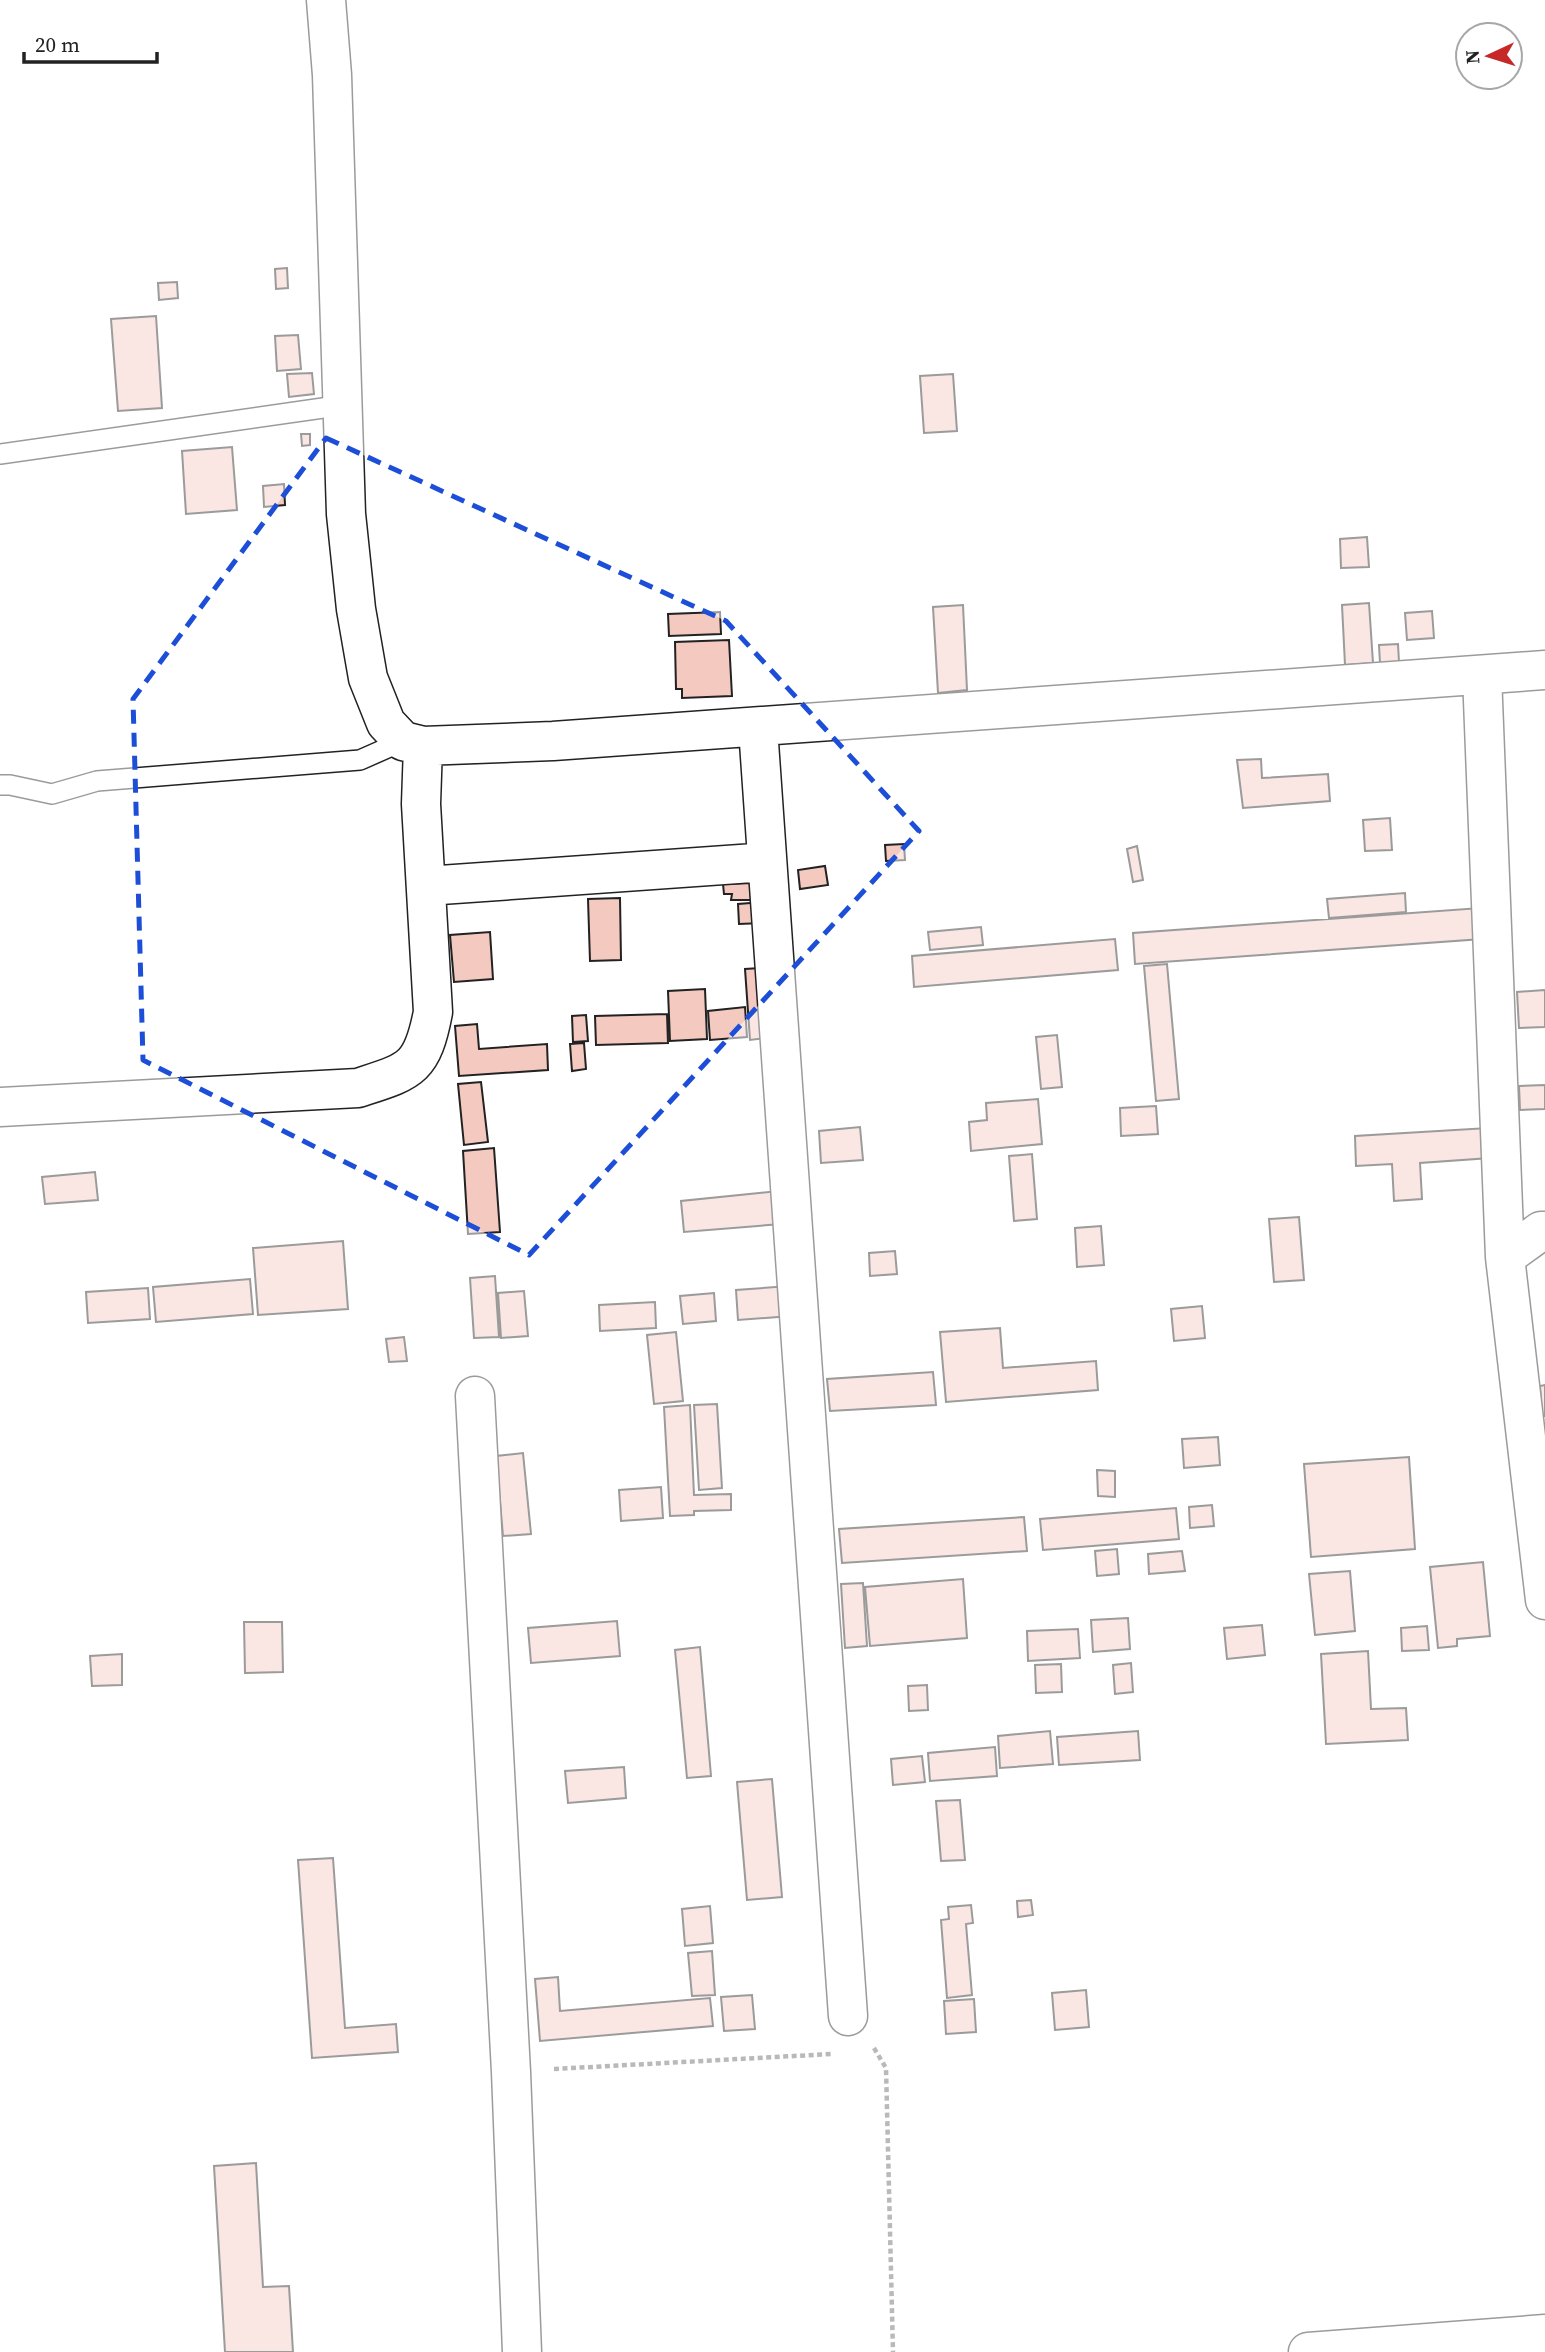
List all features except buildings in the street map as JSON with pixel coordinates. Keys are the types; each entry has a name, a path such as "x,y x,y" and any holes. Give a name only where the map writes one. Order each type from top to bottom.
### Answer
{"street":[{"path":"326,0 332,75 346,514 358,623 368,678 386,723 413,743 553,741 758,728 1545,670"},
{"path":"1482,675 1506,1256 1545,1600"},
{"path":"758,728 848,2016"},
{"path":"0,1107 358,1088 408,1070 427,1043 433,1013 421,804 413,743"},
{"path":"426,886 767,862"},
{"path":"1506,1256 1541,1231 1545,1231"},
{"path":"475,1396 511,2072 522,2352"},
{"path":"1308,2352 1545,2334"}],"lane":[{"path":"0,454 344,405"},
{"path":"0,785 52,794 97,781 360,760 413,743"}],"path":[{"path":"848,2016 861,2025 886,2068 893,2352"},
{"path":"864,2051 876,2050"},
{"path":"511,2072 840,2054"}],"highlighted area":[{"path":"326,438 726,621 919,831 529,1255 143,1060 133,699"}]}
